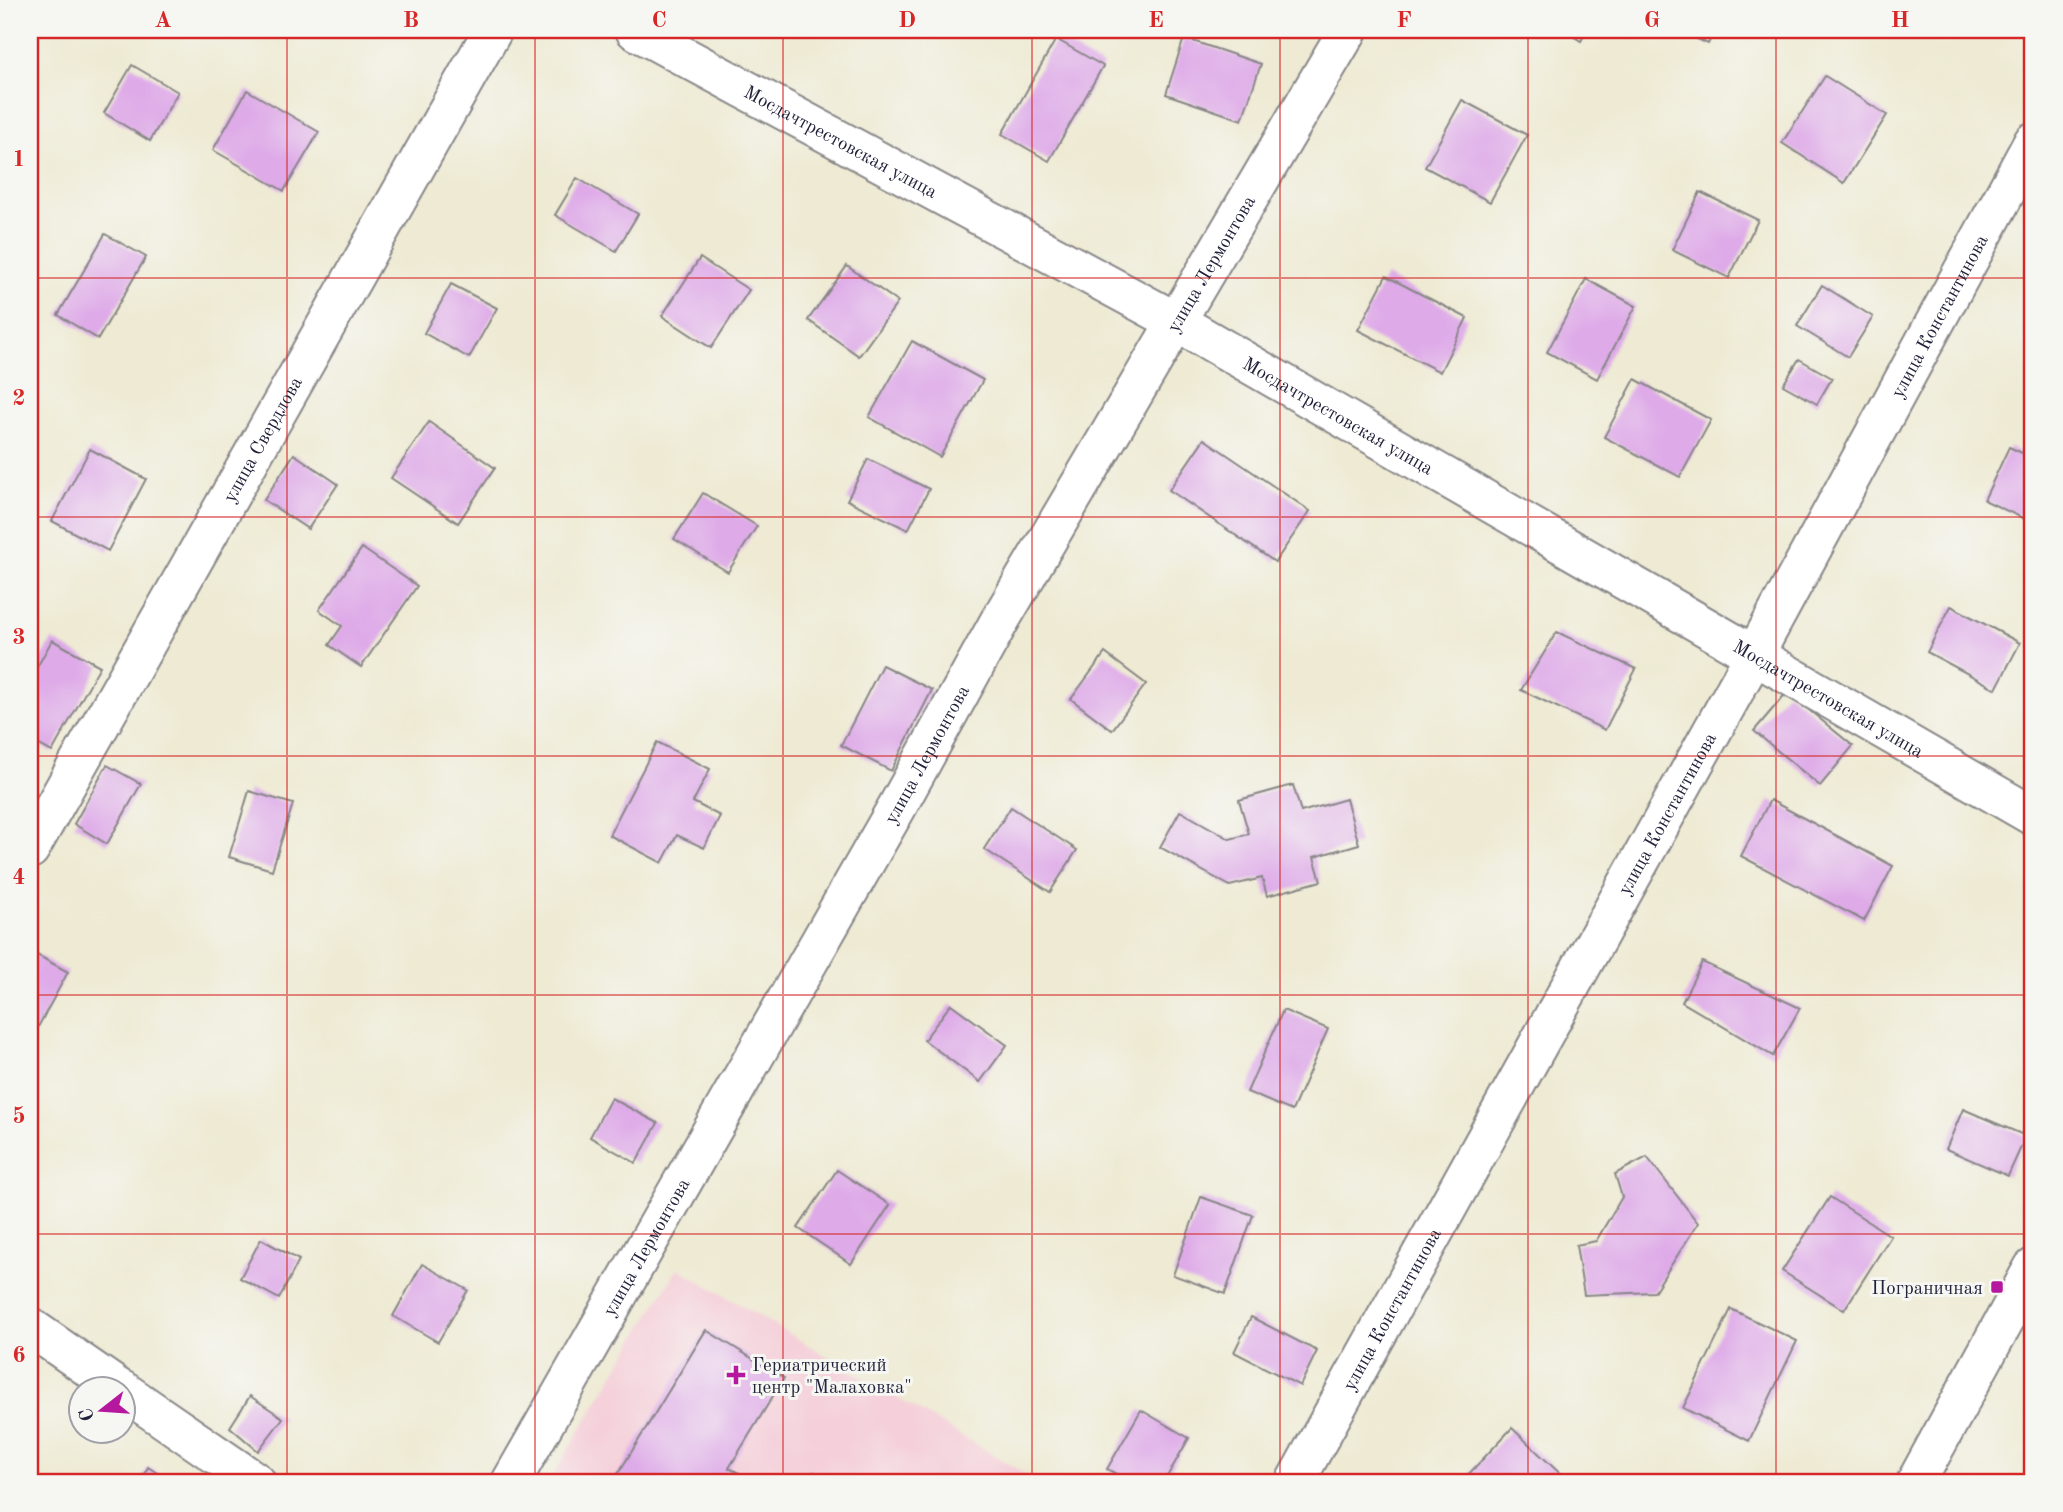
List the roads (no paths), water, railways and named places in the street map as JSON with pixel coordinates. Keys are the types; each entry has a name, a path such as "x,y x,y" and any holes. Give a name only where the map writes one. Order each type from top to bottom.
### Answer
{"street":[{"name":"улица Свердлова","path":"30,849 493,30"},
{"name":"Мосдачтрестовская улица","path":"635,30 1177,322 2033,816"},
{"name":"улица Лермонтова","path":"511,1482 891,819 999,622 1349,30"},
{"name":"улица Константинова","path":"1295,1482 1755,654 2033,142"},
{"path":"1916,1482 2033,1268"},
{"path":"30,1327 102,1376"},
{"path":"136,1400 256,1482"}],"place":[{"name":"Пограничная","path":"1997,1287"},
{"name":"Гериатрический центр \"Малаховка\"","path":"736,1375"}]}
